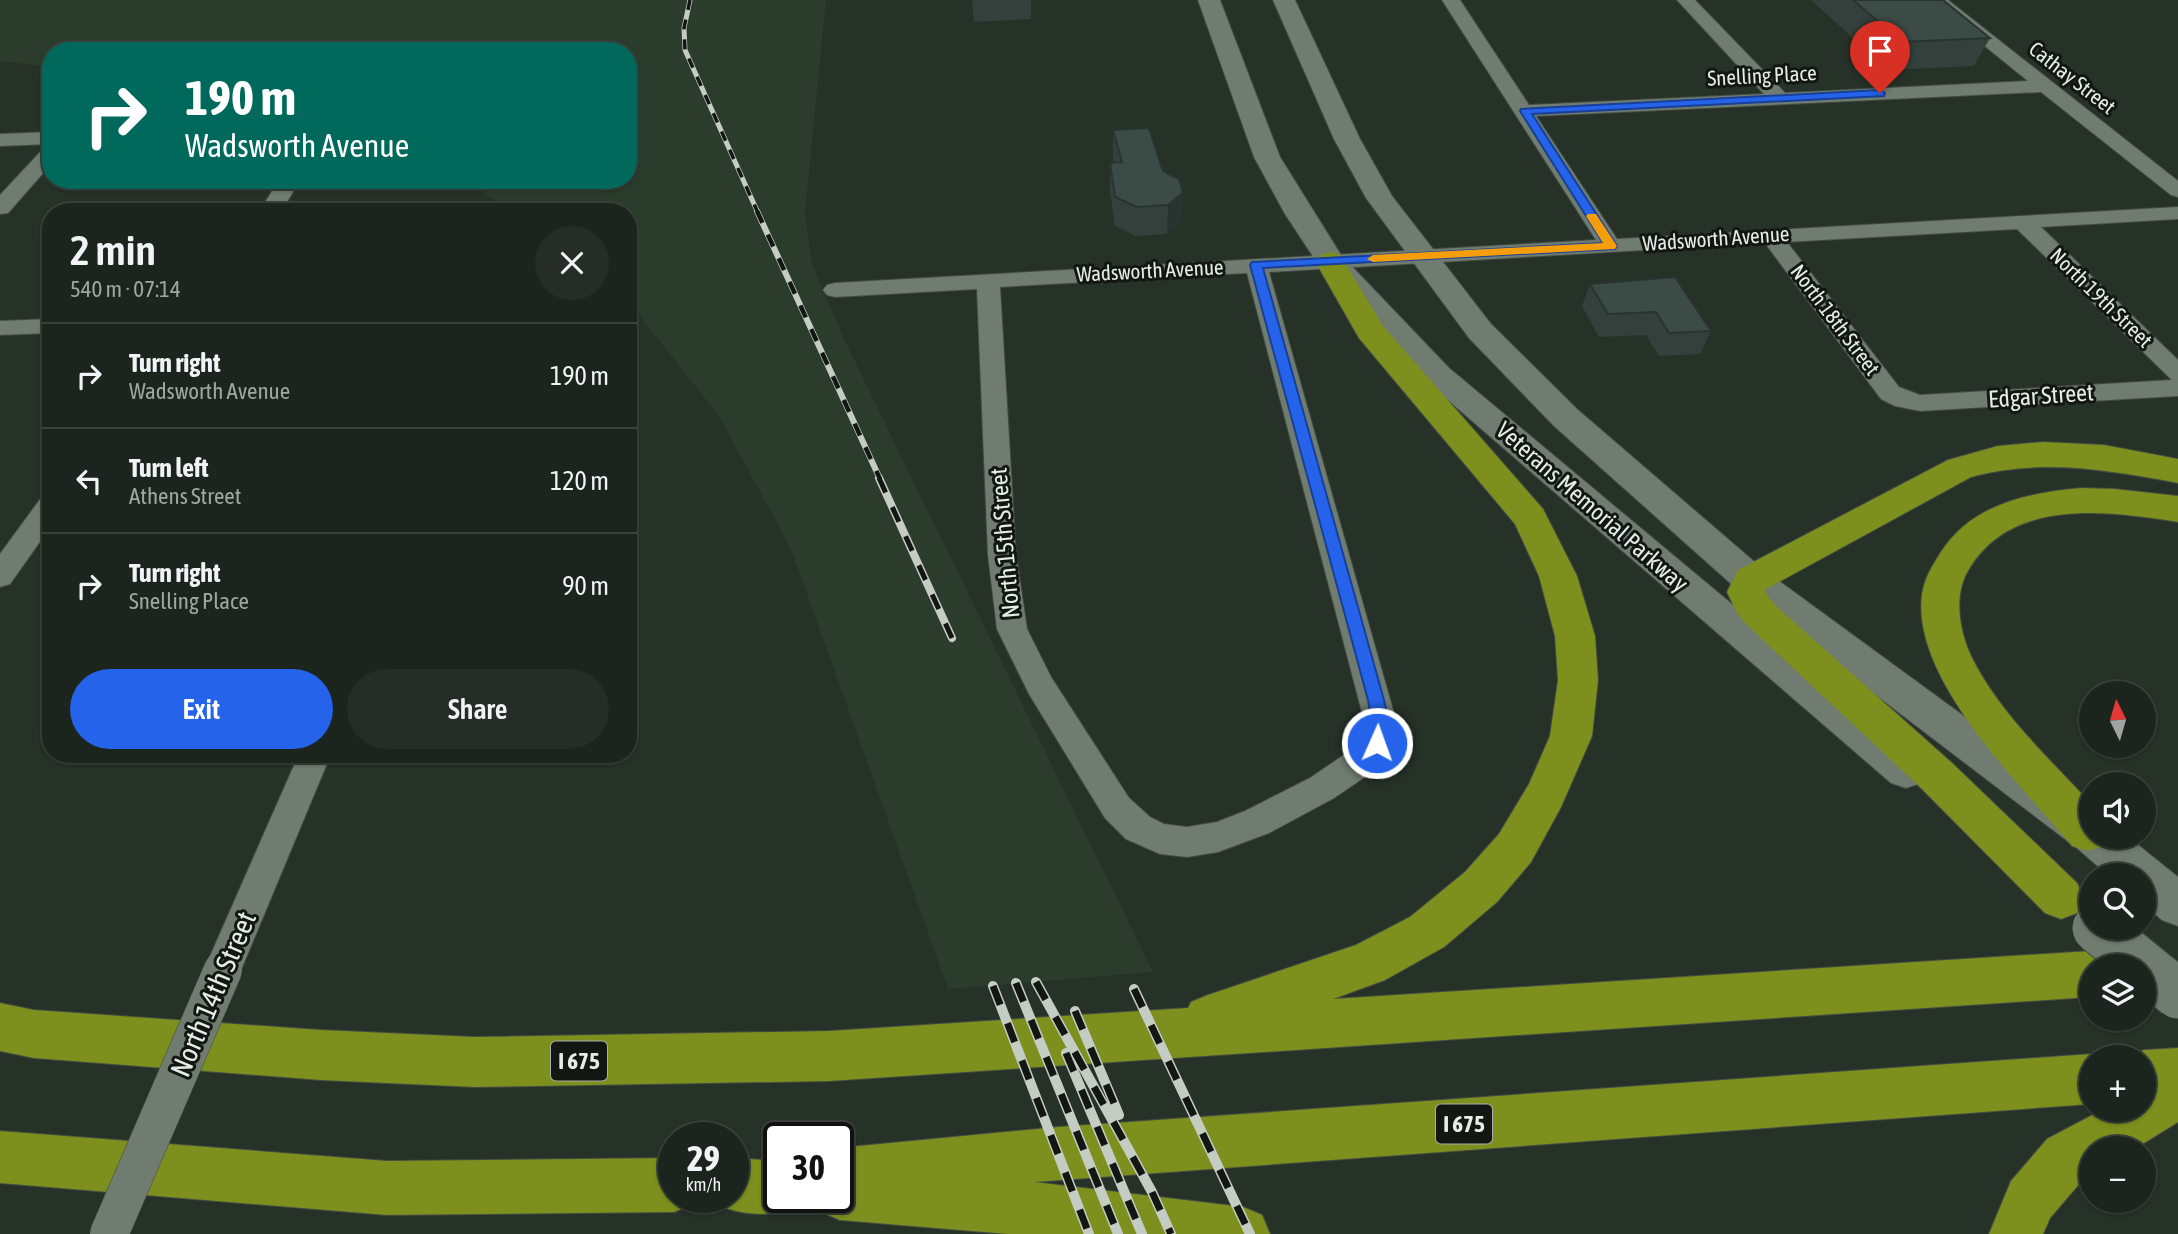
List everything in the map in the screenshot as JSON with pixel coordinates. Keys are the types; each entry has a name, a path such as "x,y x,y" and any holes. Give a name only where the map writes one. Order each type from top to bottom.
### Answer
{"highway":[{"path":"1160,1035 1368,964 1427,932 1481,887 1515,848 1546,794 1572,736 1578,680 1575,636 1558,576 1530,518 1370,331 1330,261"},
{"path":"2079,912 1937,776 1761,615 1750,603 1746,592 1751,580 1960,468 1998,458 2043,454 2105,457 2178,471"},
{"path":"2079,820 1981,707 1953,659 1939,611 1943,583 1956,552 1980,528 2019,510 2054,502 2104,500 2178,509"},
{"path":"2156,970 2178,969"},
{"name":"I 675","path":"0,1027 34,1034 294,1053 475,1062 829,1056 2079,975"},
{"path":"2156,1074 2178,1073"},
{"name":"I 675","path":"854,1173 1058,1153 2079,1080"},
{"path":"2016,1234 2029,1200 2066,1158 2139,1118 2178,1091"},
{"path":"0,1157 387,1188 658,1185"},
{"path":"854,1193 1082,1213 1242,1234"}],"street":[{"name":"Veterans Memorial Parkway","path":"1209,0 1268,157 1299,214 1330,261 1438,375 1713,610 2079,912"},
{"name":"Veterans Memorial Parkway","path":"1284,0 1347,139 1380,198 1480,331 1566,418 1751,580 2079,825"},
{"path":"1451,0 1611,246"},
{"path":"1686,0 1779,98"},
{"name":"Cathay Street","path":"1937,0 2178,191"},
{"name":"Snelling Place","path":"1525,111 2044,86"},
{"path":"0,140 42,138"},
{"path":"0,208 42,162"},
{"name":"Wadsworth Avenue","path":"835,290 2178,213"},
{"name":"North 19th Street","path":"2023,222 2178,374"},
{"name":"North 18th Street","path":"1770,235 1890,393 1904,400"},
{"name":"North 15th Street","path":"988,280 1002,555 1012,629 1040,685 1117,808 1138,828 1160,839 1187,842 1218,837 1268,816 1322,788 1366,758 1377,743 1381,724 1256,265"},
{"path":"0,328 42,326"},
{"name":"Edgar Street","path":"1904,400 1920,403 2178,388"},
{"path":"0,576 42,518"},
{"name":"North 14th Street","path":"109,1234 311,763"},
{"name":"Veterans Memorial Parkway","path":"2109,849 2158,889"},
{"name":"Veterans Memorial Parkway","path":"2113,940 2178,994"}],"shaded area":[{"path":"0,0 826,0 805,213 812,264 846,343 1153,972 948,989 791,549 719,416 637,313 637,203 500,203 478,189 637,189 637,42 42,42 42,66 0,61"}],"building":[{"path":"1853,0 1943,0 1990,38 1902,42"},
{"path":"1149,128 1163,171 1179,179 1183,193 1168,205 1137,207 1115,197 1110,163 1122,162 1113,130"},
{"path":"1675,277 1711,331 1669,333 1656,312 1608,314 1590,284"}],"railway":[{"path":"690,0 684,28 685,50 758,213"},
{"path":"757,211 880,479"},
{"path":"879,478 952,638"},
{"path":"1036,982 1152,1192 1171,1234"},
{"path":"1016,983 1118,1234"},
{"path":"993,986 1089,1234"},
{"path":"1134,989 1250,1234"},
{"path":"1075,1011 1119,1115"},
{"path":"1066,1053 1142,1234"}],"slow traffic":[{"path":"1373,259 1611,246 1592,216"}],"route":[{"path":"1377,743 1381,724 1376,700 1256,265 1611,246 1525,111 1880,93"}]}
